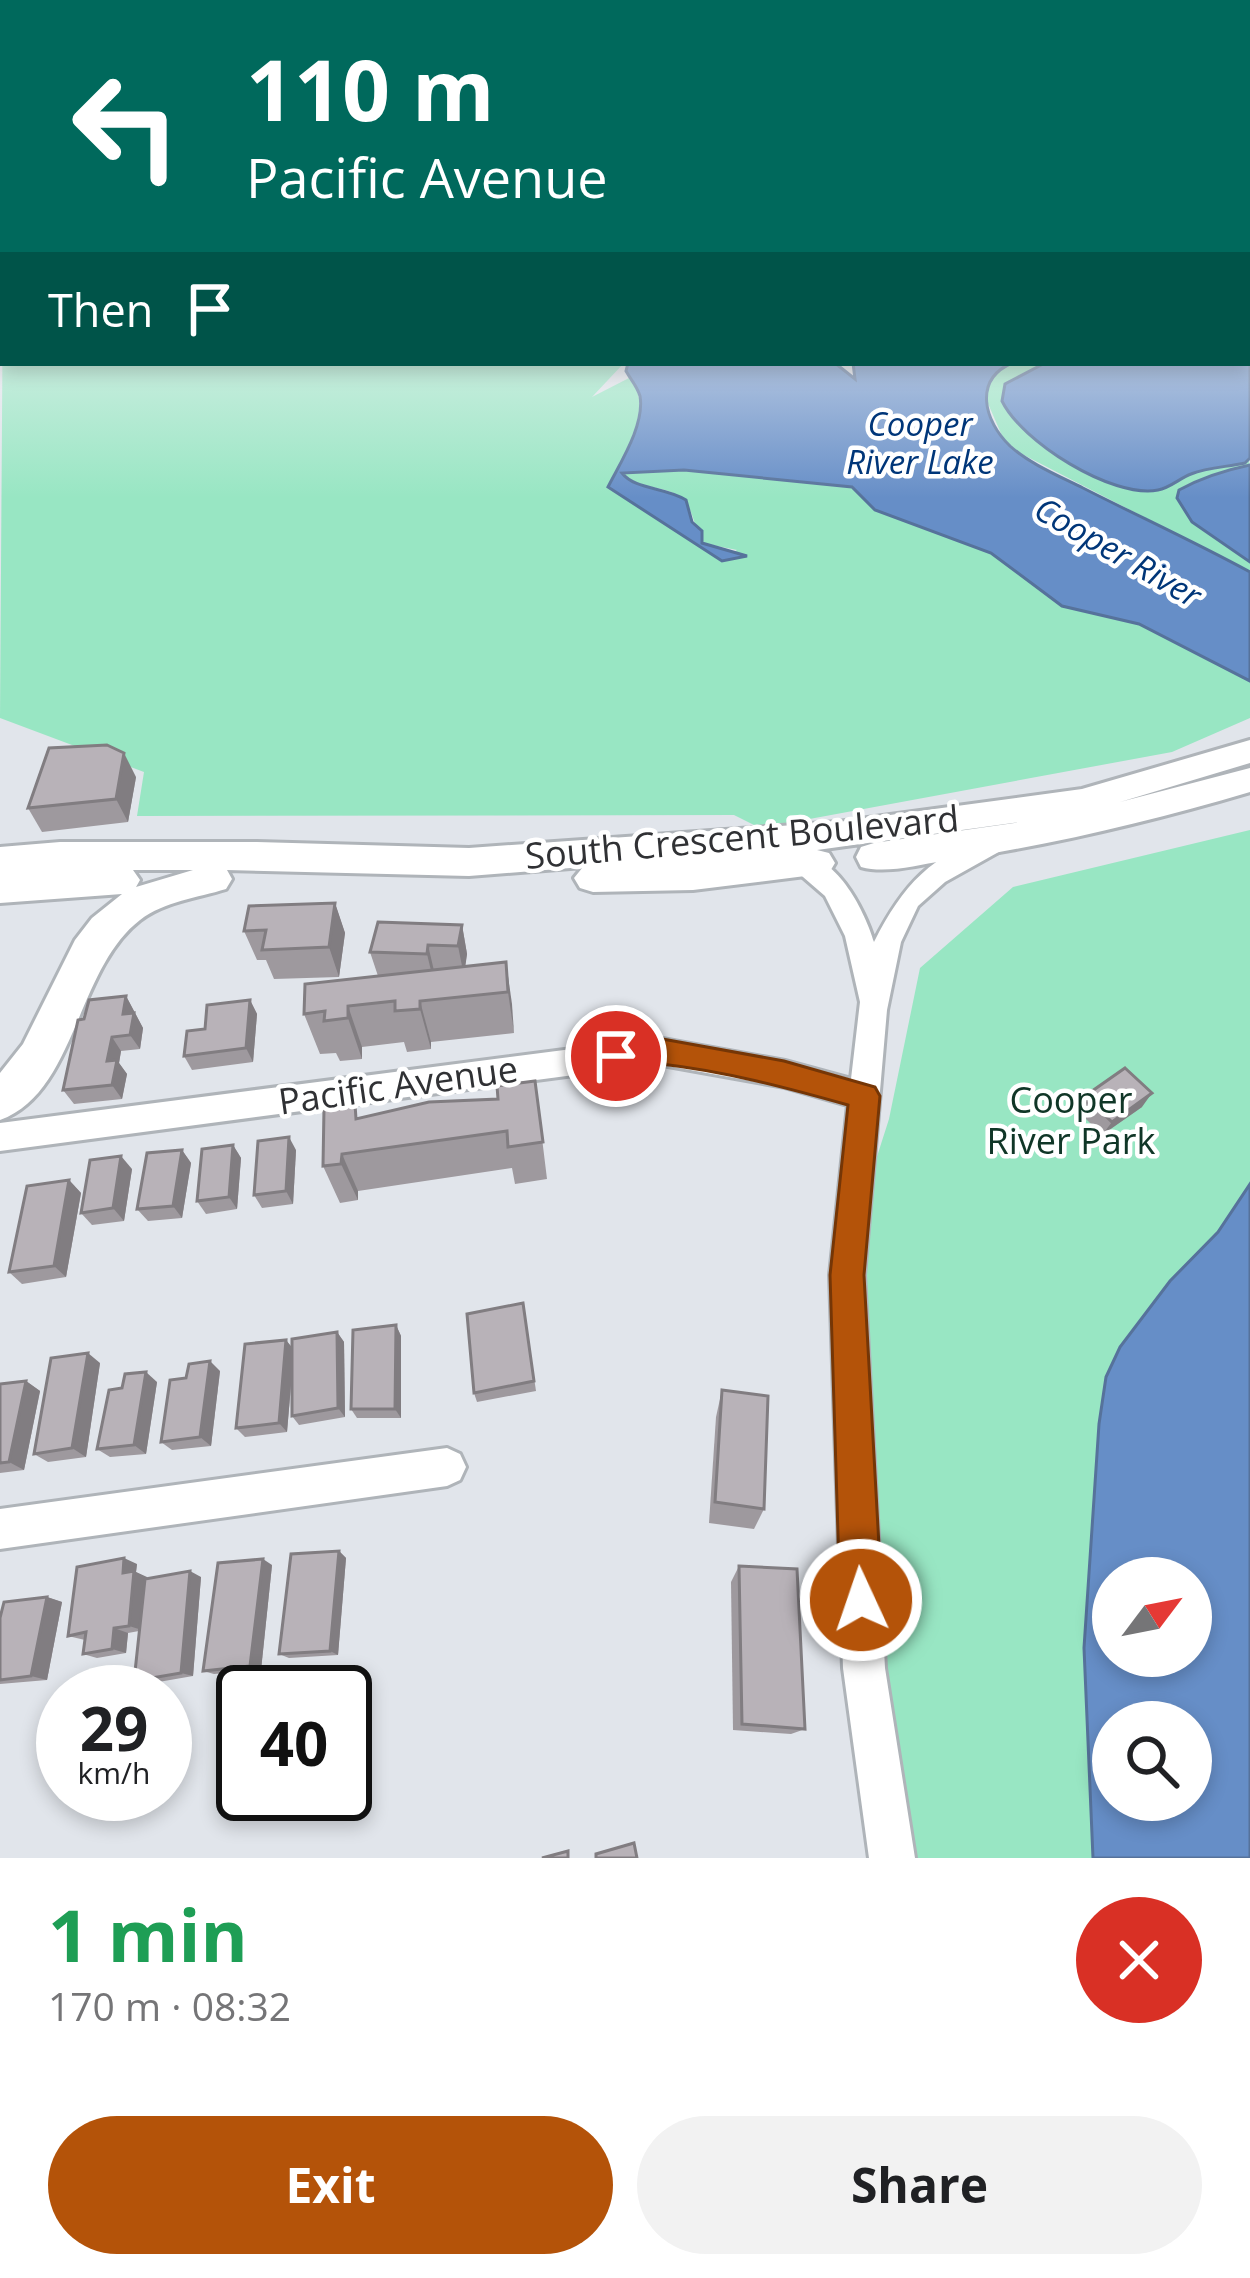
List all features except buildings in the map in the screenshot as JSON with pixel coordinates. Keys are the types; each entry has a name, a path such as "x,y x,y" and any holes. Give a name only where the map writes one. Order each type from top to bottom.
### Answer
{"highway":[{"name":"South Crescent Boulevard","path":"219,868 469,862 838,835 1082,801 1250,751"},
{"name":"South Crescent Boulevard","path":"219,868 270,878 397,882 657,878 994,843 1162,806 1250,780"},
{"path":"0,861 60,856 219,868"},
{"path":"0,889 219,868"},
{"path":"6,1122 96,941 126,910 219,868"},
{"path":"46,885 80,904 85,935 78,977"}],"street":[{"path":"892,1858 864,1668 847,1275 873,1010 887,942 908,900 936,875 994,843"},
{"path":"801,864 846,900 861,944 873,1010"},
{"name":"Pacific Avenue","path":"6,1122 657,1051 784,1074 865,1096"},
{"path":"0,1529 447,1467"}],"green space":[{"path":"2,366 621,366 592,397 629,378 640,403 634,432 608,487 722,561 737,550 702,543 682,498 636,483 622,473 684,470 852,487 875,510 991,553 1062,606 1139,624 1250,681 1250,718 1172,752 760,828 734,815 137,816 144,772 0,718"},
{"path":"1006,366 1249,366 1250,572 1018,452 1003,438 986,399 990,375"},
{"name":"Cooper River Park","path":"1250,830 1250,1184 1218,1232 1170,1281 1106,1377 1084,1648 1093,1858 892,1858 850,1241 889,1119 920,968 1013,887"}],"water":[{"name":"Cooper River Lake","path":"627,366 839,366 855,379 853,366 1007,366 992,380 987,402 994,425 1010,446 1045,469 1250,572 1250,681 1139,624 1062,606 991,553 875,510 852,487 684,470 622,473 635,483 686,500 692,522 702,531 702,543 747,556 722,561 608,487 641,407"},
{"path":"1039,366 1250,366 1250,458 1198,472 1158,490 1117,486 1070,464 1028,433 1002,401 1005,384"},
{"path":"1250,465 1250,562 1192,522 1177,498 1179,490 1196,482"},
{"path":"1250,1184 1250,1858 1093,1858 1084,1648 1099,1424 1106,1377 1120,1347 1170,1281 1218,1232"}],"route":[{"path":"616,1056 657,1051 784,1074 865,1096 847,1275 861,1600"}],"water label":[{"name":"Cooper River","path":"1118,552"}]}
